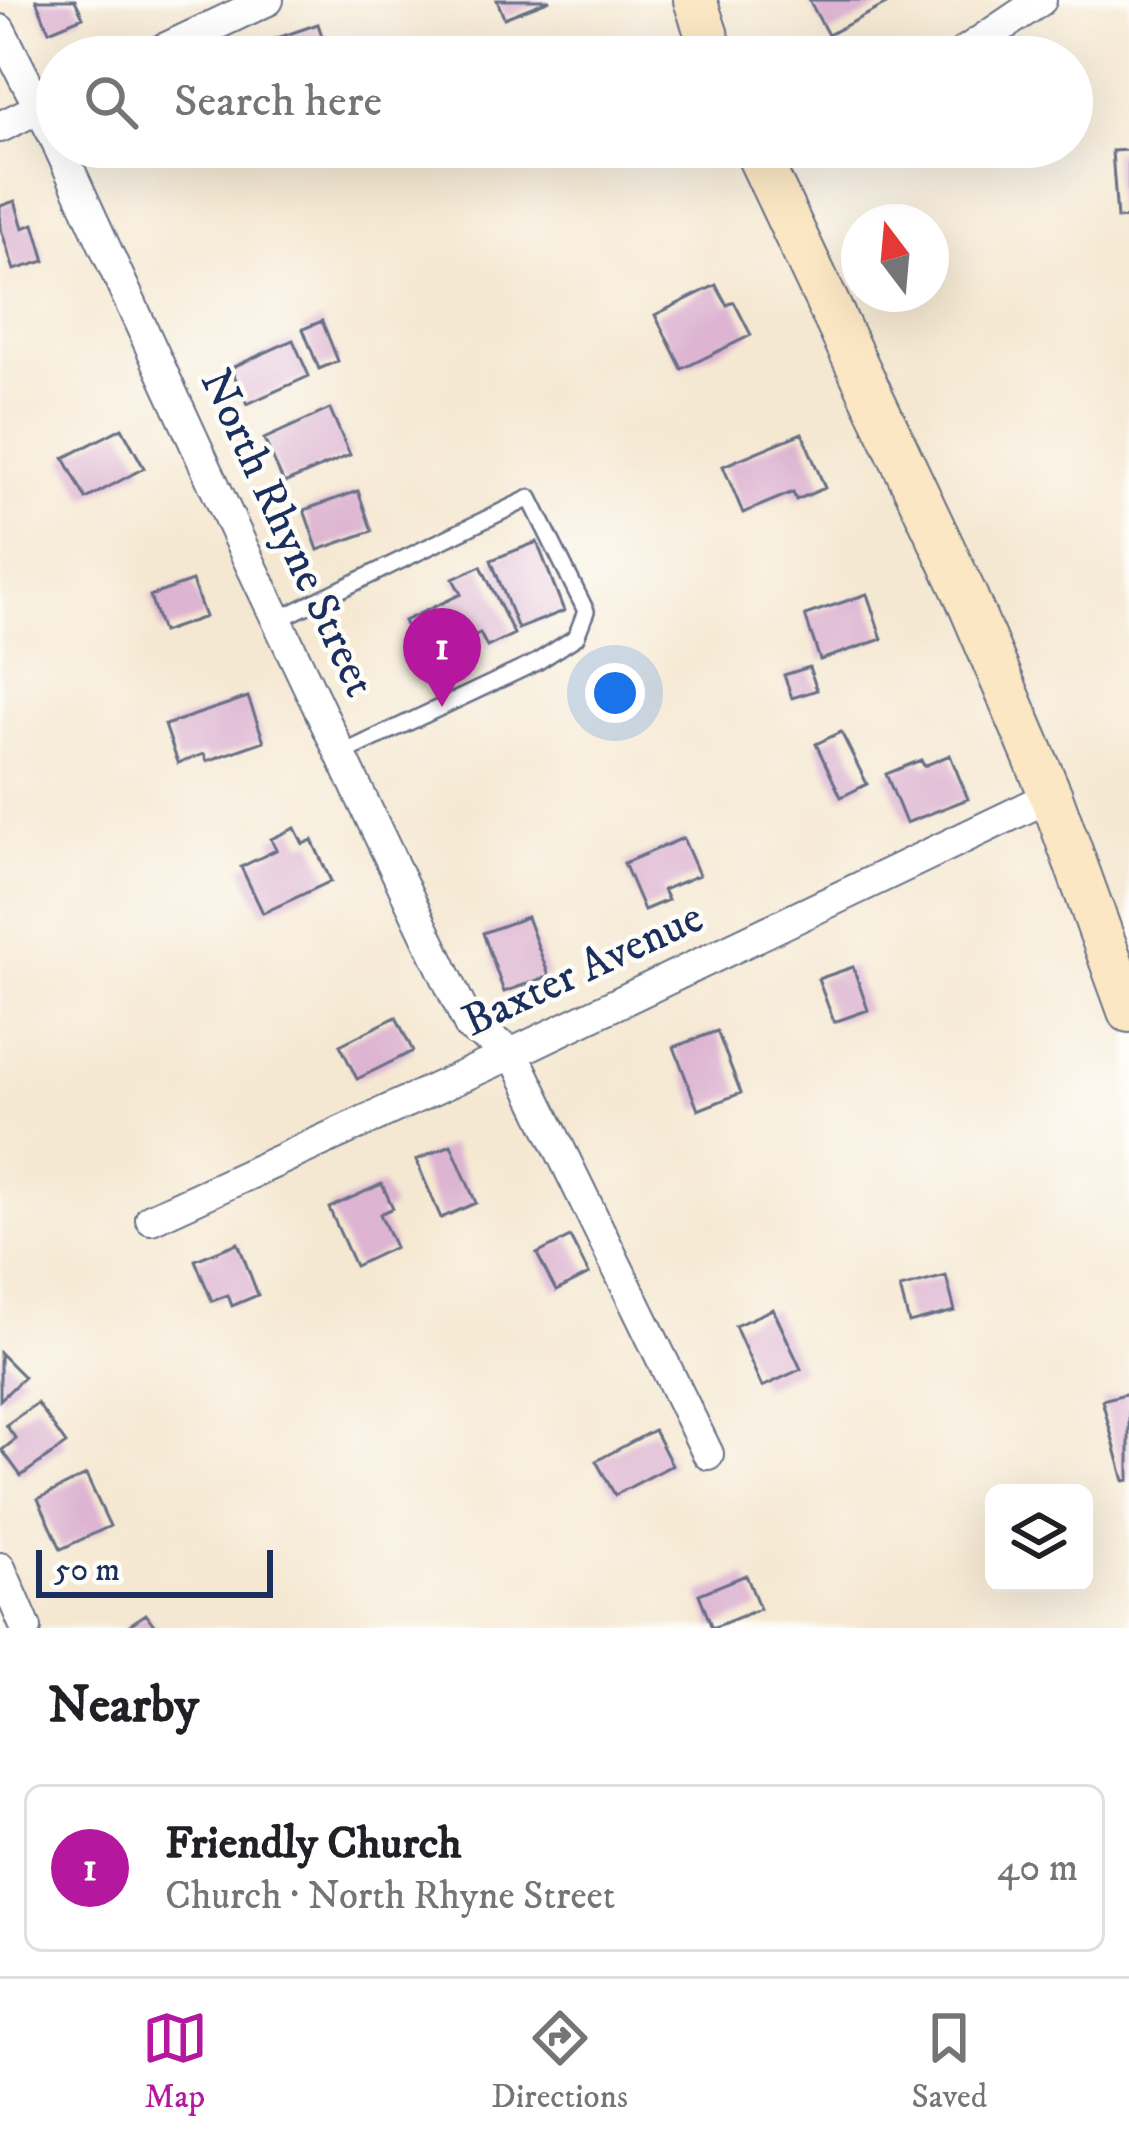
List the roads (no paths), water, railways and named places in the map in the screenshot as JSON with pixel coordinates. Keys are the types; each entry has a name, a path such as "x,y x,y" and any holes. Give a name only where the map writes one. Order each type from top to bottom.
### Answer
{"street":[{"path":"192,36 268,0"},
{"path":"695,0 707,36"},
{"path":"988,36 1041,0"},
{"name":"North Rhyne Street","path":"0,29 36,83"},
{"path":"0,127 36,109"},
{"name":"North Rhyne Street","path":"69,168 470,1027 513,1053 708,1454"},
{"path":"779,168 1051,796 1129,1011"},
{"name":"Baxter Avenue","path":"151,1219 513,1053 1051,796"},
{"path":"0,1568 26,1628"}],"lane":[{"path":"277,620 530,498 586,611 576,637 537,662 340,754"}],"place":[{"name":"Friendly Church","path":"442,707"}]}
